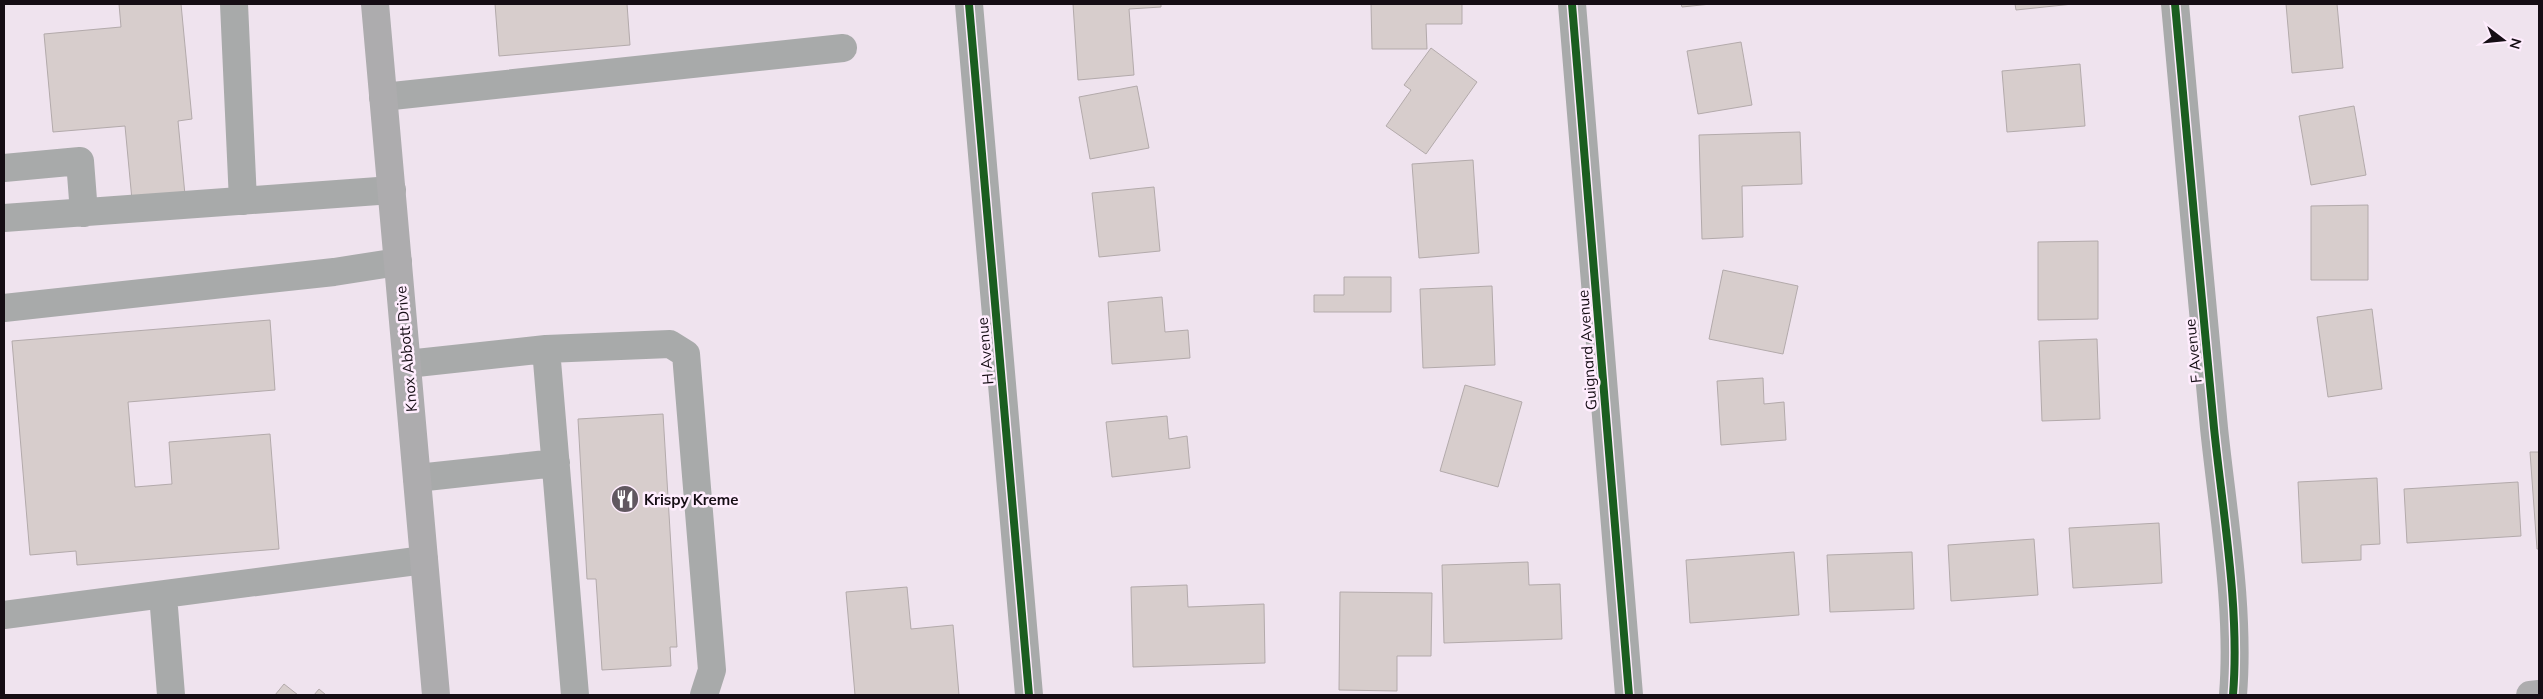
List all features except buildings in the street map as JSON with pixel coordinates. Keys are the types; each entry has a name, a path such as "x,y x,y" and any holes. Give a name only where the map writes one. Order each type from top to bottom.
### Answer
{"main road":[{"name":"Knox Abbott Drive","path":"375,4 436,695"},
{"path":"2530,695 2539,694"}],"street":[{"path":"234,4 243,201"},
{"name":"H Avenue","path":"968,4 1029,695"},
{"name":"Guignard Avenue","path":"1572,4 1628,695"},
{"name":"F Avenue","path":"2175,4 2199,280 2229,575 2236,660 2233,695"},
{"path":"383,97 843,48"},
{"path":"4,168 80,161 84,213"},
{"path":"4,218 392,190"},
{"path":"4,308 334,272 398,262"},
{"path":"407,364 546,349 670,344 686,354 712,670 704,695"},
{"path":"546,349 575,695"},
{"path":"417,478 556,463"},
{"path":"4,615 424,560"},
{"path":"163,595 171,695"}],"cycle path":[{"path":"969,4 1029,695"},
{"path":"1572,4 1629,695"},
{"path":"2175,4 2214,428 2230,562 2235,663 2233,695"}],"place":[{"name":"Krispy Kreme","path":"625,499"}]}
